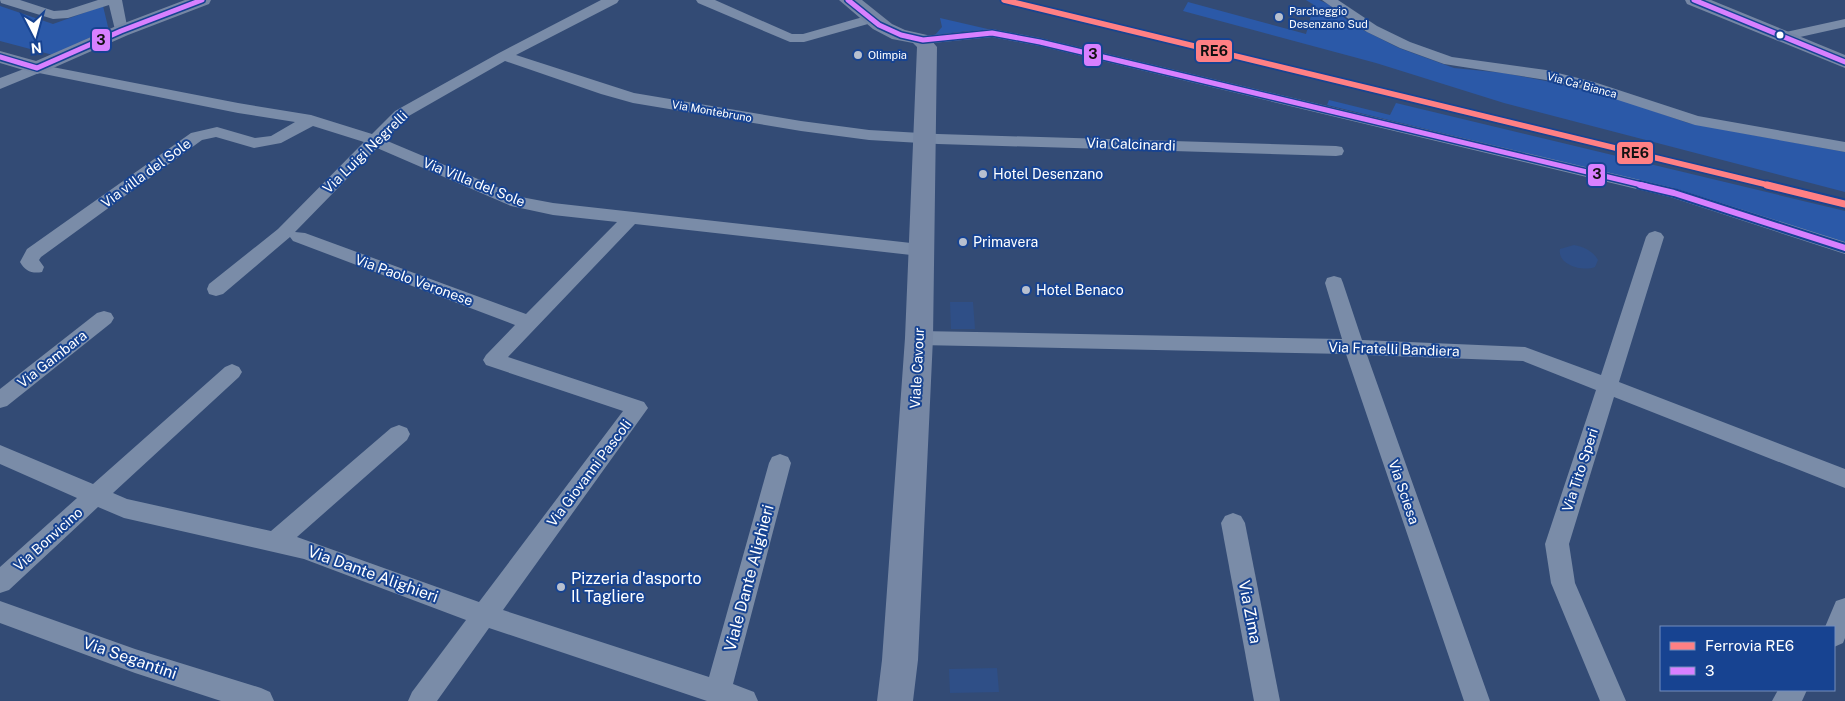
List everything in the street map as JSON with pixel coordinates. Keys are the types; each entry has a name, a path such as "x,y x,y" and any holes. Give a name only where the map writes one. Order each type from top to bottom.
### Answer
{"street":[{"path":"6,0 53,15 68,14 113,0 121,31"},
{"path":"0,84 121,31 202,0"},
{"name":"Via Luigi Negrelli","path":"216,289 284,233 401,114 504,56 612,0"},
{"path":"703,0 790,38 804,38 870,19"},
{"path":"848,0 863,8 870,19 902,36 921,39 979,33 1004,35 1040,42 1674,193 1845,248"},
{"name":"Via Ca' Bianca","path":"1328,0 1372,29 1405,45 1448,61 1546,75 1589,85 1695,120 1845,147"},
{"path":"1694,0 1845,62"},
{"path":"1782,37 1845,23"},
{"name":"Viale Cavour","path":"895,701 902,622 919,338 920,250 926,138 928,46 921,39"},
{"name":"Via Montebruno","path":"504,56 606,91 633,98 800,126 926,138"},
{"path":"0,57 37,68"},
{"name":"Via Villa del Sole","path":"37,68 238,108 311,120 360,135 518,202 553,209 920,250"},
{"name":"Via villa del Sole","path":"35,267 29,262 33,253 197,136 217,132 254,143 275,140 311,120"},
{"name":"Via Calcinardi","path":"926,138 1336,150"},
{"name":"Via Giovanni Pascoli","path":"421,701 637,408 493,360 632,217"},
{"name":"Via Paolo Veronese","path":"299,237 528,322"},
{"name":"Via Tito Speri","path":"1613,701 1563,582 1558,544 1655,237"},
{"name":"Via Sciesa","path":"1334,283 1354,347 1477,701"},
{"name":"Via Gambara","path":"0,400 104,318"},
{"name":"Via Fratelli Bandiera","path":"919,338 1354,347 1525,354 1845,479"},
{"name":"Via Bonvicino","path":"0,582 232,372"},
{"path":"274,542 399,434"},
{"name":"Via Dante Alighieri","path":"0,454 124,508 305,549 483,615 745,701"},
{"name":"Viale Dante Alighieri","path":"718,693 780,463"},
{"name":"Via Zima","path":"1234,523 1267,701"},
{"path":"1835,633 1845,608"},
{"name":"Via Segantini","path":"0,612 135,661 261,701"},
{"path":"1785,701 1793,691"}],"shaded area":[{"path":"1306,0 1319,0 1328,4 1353,25 1399,48 1454,68 1504,73 1551,82 1619,99 1688,123 1845,152 1845,192 1504,103 1376,63 1183,11 1188,2 1306,34 1314,5"},
{"path":"0,6 53,24 103,6 109,31 53,55 0,41"},
{"path":"940,18 992,30 935,35 942,27"},
{"path":"1329,100 1390,115 1396,103 1845,211 1845,243 1674,189 1327,105"},
{"path":"1574,245 1585,248 1594,254 1598,260 1595,267 1578,268 1563,259 1560,255 1560,249"},
{"path":"950,302 973,302 975,329 951,329"},
{"path":"997,668 999,692 950,693 949,669"}],"rail line":[{"name":"RE6","path":"1004,0 1845,204"}],"transit line":[{"name":"3","path":"0,57 37,68 121,31 202,0"},
{"name":"3","path":"848,0 879,25 901,35 923,40 992,33 1040,42 1674,193 1845,248"},
{"name":"3","path":"1694,0 1845,62"}],"place":[{"name":"Parcheggio Desenzano Sud","path":"1279,17"},
{"name":"Olimpia","path":"858,55"},
{"name":"Hotel Desenzano","path":"983,174"},
{"name":"Primavera","path":"963,242"},
{"name":"Hotel Benaco","path":"1026,290"},
{"name":"Pizzeria d'asporto Il Tagliere","path":"561,587"}]}
